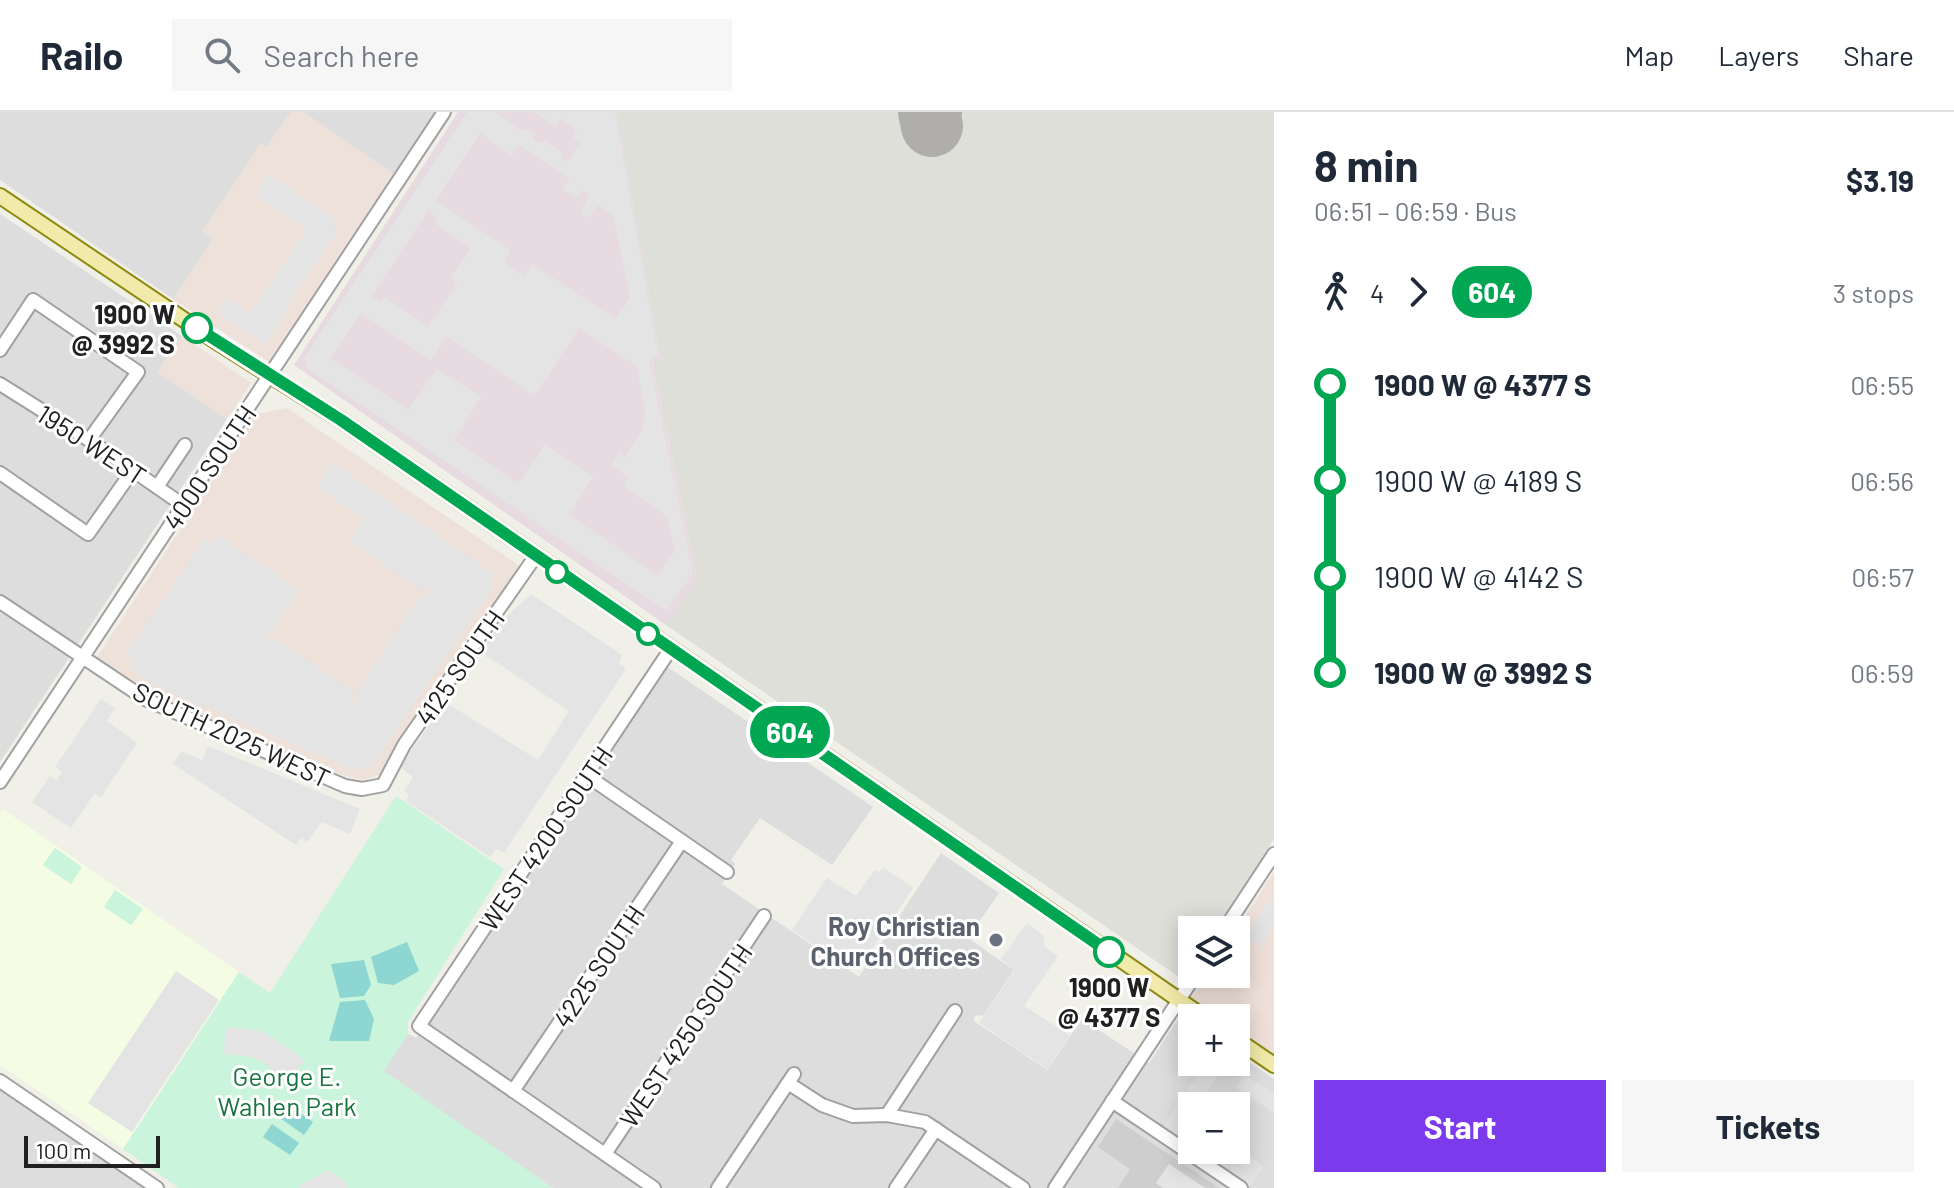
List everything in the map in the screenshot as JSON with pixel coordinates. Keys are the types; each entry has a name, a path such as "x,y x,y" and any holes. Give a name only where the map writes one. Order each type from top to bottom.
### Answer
{"main road":[{"path":"0,196 341,420 1185,1004"},
{"path":"1250,1049 1274,1065"}],"street":[{"name":"4000 SOUTH","path":"0,782 444,112"},
{"path":"0,350 33,300 138,372 89,440"},
{"name":"1950 WEST","path":"0,384 183,505"},
{"path":"157,487 185,445"},
{"path":"0,473 88,534 133,470"},
{"name":"4125 SOUTH","path":"386,778 404,745 535,557"},
{"name":"SOUTH 2025 WEST","path":"0,602 147,700 345,786 374,788 383,785 386,778"},
{"name":"WEST 4200 SOUTH","path":"513,1091 419,1026 670,650"},
{"path":"586,775 727,872"},
{"name":"4225 SOUTH","path":"513,1091 682,841"},
{"path":"1233,916 1274,854"},
{"name":"WEST 4250 SOUTH","path":"605,1154 764,916"},
{"path":"1055,1188 1186,988"},
{"path":"887,1115 955,1011"},
{"path":"718,1188 791,1079 822,1105 853,1116 887,1115 925,1122 1023,1188"},
{"path":"0,1081 157,1188"},
{"path":"513,1091 654,1188"},
{"path":"1112,1101 1238,1187"},
{"path":"896,1188 936,1129"}],"shaded area":[{"path":"0,112 291,112 267,147 261,144 203,231 213,239 173,299 0,180"},
{"path":"291,112 303,112 395,175 269,362 173,299 213,239 203,231 261,143 267,147"},
{"path":"303,112 436,112 395,175"},
{"path":"458,112 617,112 660,359 652,362 697,580 666,625 294,365"},
{"path":"467,112 495,112 524,132 526,129 535,135 533,139 542,144 545,141 563,153 560,158 567,162 580,143 573,137 577,131 560,119 555,126 534,112 615,112 658,356 649,360 693,573 667,611 305,367 308,363 304,359","holes":["480,133 511,155 519,145 570,179 563,189 577,198 582,190 590,195 580,212 588,218 597,205 613,215 630,297 615,319 532,264 524,276 504,262 511,250 436,201","428,211 437,217 433,222 471,248 451,278 457,283 428,326 384,297 380,302 371,296","361,313 431,360 447,337 534,396 579,328 637,366 645,414 643,428 625,457 619,453 611,465 629,477 623,486 667,516 675,551 658,575 569,515 593,477 545,444 518,484 454,440 481,397 437,369 408,410 331,359"]},
{"path":"617,112 1274,112 1274,839 1223,916 1178,916 1178,976 666,625 697,579 652,361 660,358"},
{"path":"268,174 335,219 332,226 338,231 287,305 290,309 264,345 218,312 228,298 250,313 304,234 304,227 255,195"},
{"path":"0,214 182,336 158,372 227,419 0,762"},
{"path":"182,336 251,383 227,419 157,372"},
{"path":"287,408 524,569 389,772 363,780 342,775 157,696 97,657 256,414"},
{"path":"333,463 494,574 489,583 494,587 371,767 354,770 154,685 128,668 132,661 125,656 205,538 213,543 218,535 300,590 265,641 269,643 273,637 354,692 349,699 355,702 357,700 353,697 422,593 428,596 433,590 428,587 424,592 349,541 363,519 316,486"},
{"path":"531,594 622,655 619,664 626,669 504,853 496,849 490,857 406,801 409,794 404,791 413,777 400,767 445,702 538,760 569,711 481,652 500,623"},
{"path":"666,666 873,807 832,865 760,818 731,860 735,864 722,884 859,977 941,853 999,893 968,938 1014,970 983,1016 975,1015 974,1021 1047,1070 1082,1019 1149,1063 1178,1019 1178,1076 1250,1076 1250,1063 1274,1079 1274,1188 553,1188 383,1071 408,1034 416,1038"},
{"path":"101,699 115,708 107,721 137,743 101,797 94,794 71,828 32,802 50,776 56,781 62,772 55,767"},
{"path":"208,746 360,809 350,834 322,822 307,842 301,838 296,845 173,764 181,751 202,760"},
{"path":"3,809 239,972 123,1149 0,1065 0,813"},
{"path":"883,867 913,888 867,957 860,952 848,968 792,930 827,878 856,896 875,870 879,872"},
{"path":"1274,872 1274,1058 1250,1042 1250,1004 1196,1004 1190,1000 1198,988 1250,988 1250,916 1245,916"},
{"path":"1274,895 1274,926 1261,947 1250,939 1250,929"},
{"path":"1027,923 1044,936 1044,946 1058,956 1024,1006 1070,1035 1047,1069 979,1023 1015,970 1001,959"},
{"path":"407,942 419,971 394,985 378,983 371,957"},
{"path":"364,960 371,985 364,996 340,998 331,964"},
{"path":"176,971 219,1000 132,1132 88,1103"},
{"path":"365,1000 374,1019 369,1041 329,1041 340,1002"},
{"path":"226,1028 266,1033 304,1062 286,1084 266,1064 252,1057 224,1054"},
{"path":"1197,1076 1218,1076 1207,1092 1186,1092"},
{"path":"1247,1076 1274,1094 1274,1113 1250,1097 1250,1092 1236,1087"},
{"path":"0,1091 144,1188 0,1188"},
{"path":"286,1103 313,1122 304,1135 277,1116"},
{"path":"1178,1104 1178,1137 1163,1127"},
{"path":"1116,1119 1178,1161 1178,1164 1183,1164 1219,1188 1118,1188 1130,1169 1098,1147"},
{"path":"272,1124 299,1143 290,1155 263,1137"},
{"path":"1250,1156 1264,1166 1250,1186 1218,1164 1250,1164"},
{"path":"1169,1164 1205,1188 1163,1188 1156,1183"},
{"path":"328,1170 349,1185 347,1188 299,1188 303,1183"}],"green space":[{"name":"George E. Wahlen Park","path":"396,796 504,869 408,1022 408,1034 384,1071 553,1188 179,1188 123,1149 239,972 270,993"},
{"path":"55,848 82,867 71,884 43,865"},
{"path":"115,890 143,909 131,925 104,907"}],"taxiway":[{"path":"930,116 950,112"}],"runway":[{"path":"929,112 932,126"}],"bus line":[{"name":"604","path":"197,328 341,420 1109,952"}],"place":[{"name":"1900 W @ 3992 S","path":"197,328"},
{"name":"Roy Christian Church Offices","path":"996,940"},
{"name":"1900 W @ 4377 S","path":"1109,952"}]}
